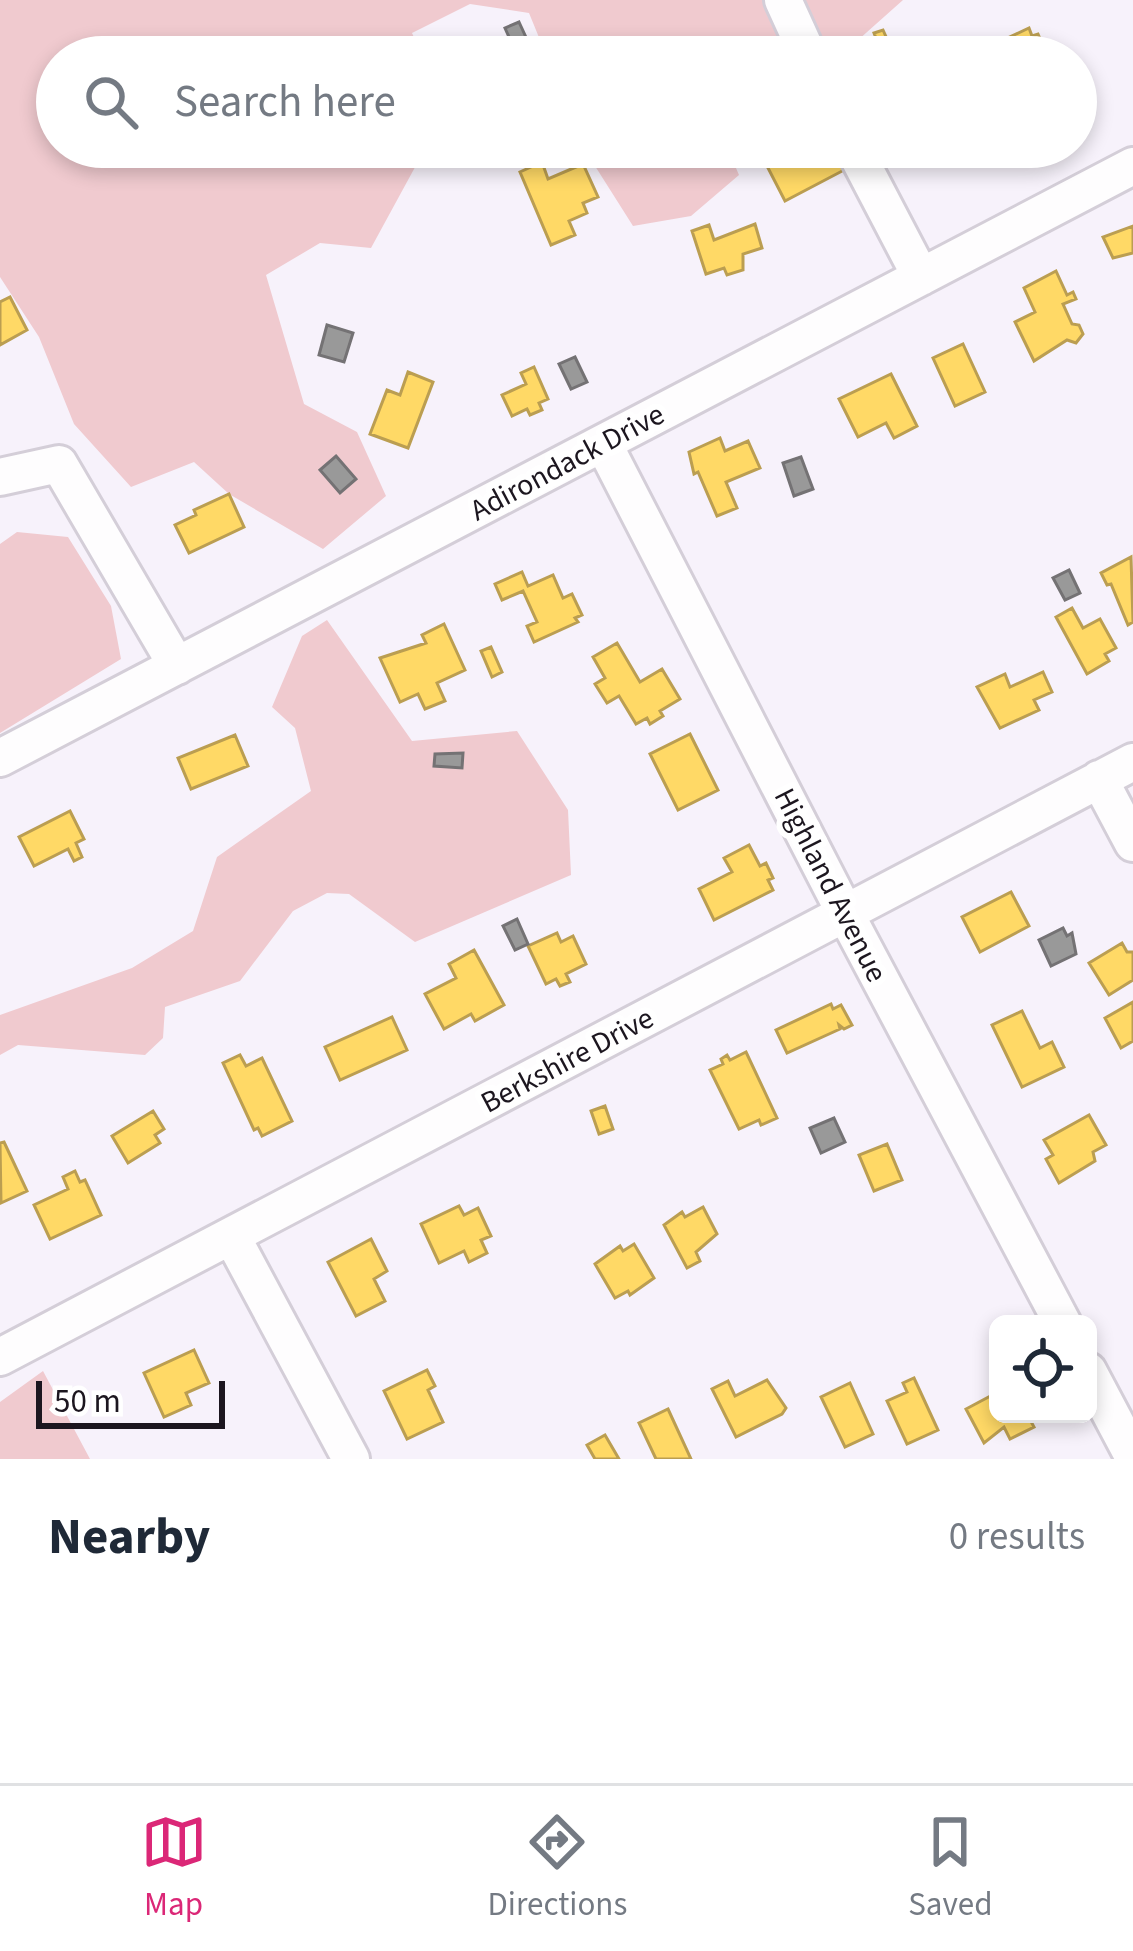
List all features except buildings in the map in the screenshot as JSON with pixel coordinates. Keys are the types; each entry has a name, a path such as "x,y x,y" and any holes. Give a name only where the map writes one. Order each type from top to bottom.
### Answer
{"street":[{"path":"783,0 799,36"},
{"name":"Adirondack Drive","path":"0,758 1133,166"},
{"path":"864,168 921,277"},
{"name":"Highland Avenue","path":"603,443 1058,1315"},
{"path":"0,477 59,464 177,666"},
{"name":"Berkshire Drive","path":"0,1357 1133,762"},
{"path":"1099,779 1133,843"},
{"path":"232,1237 351,1459"},
{"path":"1097,1388 1133,1456"}],"shaded area":[{"path":"0,0 903,0 863,36 538,36 529,13 470,4 413,36 36,36 36,168 415,168 371,248 320,243 266,275 304,404 357,432 386,496 323,549 229,494 194,462 131,487 74,424 39,337 0,277"},
{"path":"596,168 736,168 739,175 691,216 633,226"},
{"path":"17,532 68,537 111,606 121,659 0,733 0,544"},
{"path":"327,620 412,741 517,731 568,810 571,875 415,942 349,894 327,893 293,911 240,981 165,1007 163,1038 145,1055 18,1045 0,1055 0,1015 132,968 193,931 217,857 311,791 295,728 272,707 302,636"},
{"path":"43,1371 90,1459 0,1459 0,1402"}]}
